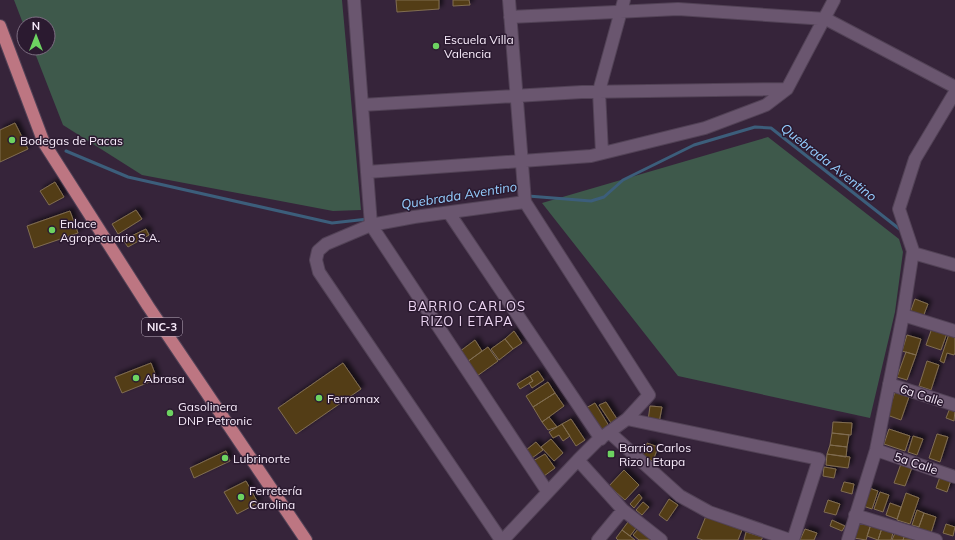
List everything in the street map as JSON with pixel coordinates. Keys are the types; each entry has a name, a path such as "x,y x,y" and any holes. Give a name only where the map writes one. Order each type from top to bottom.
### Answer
{"main road":[{"name":"NIC-3","path":"0,26 44,143 148,306 306,540"}],"street":[{"path":"354,0 371,225 547,491"},
{"path":"509,0 520,161 525,202 649,395 627,419 578,460 502,540 319,272 316,260 318,251 326,244 371,225 525,202"},
{"path":"367,172 591,156 705,128 766,105 787,89 834,0"},
{"path":"510,17 623,6 823,19 955,87"},
{"path":"602,153 599,91 623,6"},
{"path":"362,105 599,91 787,89"},
{"path":"848,540 876,450 903,315 913,251 899,209 915,159 955,92"},
{"path":"449,213 605,436 680,496 709,512 790,540"},
{"path":"913,251 913,253 955,265"},
{"path":"903,315 955,331"},
{"name":"6a Calle","path":"889,384 955,405"},
{"path":"627,419 819,459 793,540"},
{"name":"5a Calle","path":"876,450 955,477"},
{"path":"578,460 623,510 661,540"},
{"path":"598,540 623,510"},
{"path":"855,515 936,540"}],"green space":[{"path":"14,0 342,0 361,210 333,211 142,175 63,125 36,56 56,56 56,16 20,16"},
{"path":"768,137 899,239 903,252 895,312 870,418 678,376 542,203"}],"building":[{"path":"396,0 439,0 439,9 397,12"},
{"path":"453,0 469,0 470,5 453,6"},
{"name":"Bodegas de Pacas","path":"15,123 28,149 0,162 0,130"},
{"path":"55,182 64,197 49,205 40,191"},
{"path":"136,210 142,219 118,234 112,224"},
{"name":"Enlace Agropecuario S.A.","path":"70,211 78,233 34,248 27,226"},
{"path":"146,229 149,235 128,247 123,240"},
{"path":"915,299 928,304 923,317 910,313"},
{"path":"932,328 947,333 941,350 926,345"},
{"path":"514,331 522,343 513,349 505,339"},
{"path":"949,334 955,336 955,353 954,355 947,353 944,363 940,361"},
{"path":"907,335 921,339 916,355 902,351"},
{"path":"505,339 513,349 499,360 491,349"},
{"path":"475,340 482,351 467,362 459,352"},
{"path":"488,347 498,361 477,376 467,362"},
{"path":"906,352 916,355 907,380 897,377"},
{"path":"927,361 939,365 931,390 919,386"},
{"name":"Abrasa","path":"151,363 157,379 122,393 115,377"},
{"name":"Ferromax","path":"343,363 361,389 296,434 278,408"},
{"path":"538,371 544,380 532,388 529,383 533,381 530,376"},
{"path":"530,376 533,381 520,389 517,384"},
{"path":"548,382 555,393 533,407 526,396"},
{"path":"896,389 910,394 901,420 887,415"},
{"path":"555,393 564,406 542,422 533,407"},
{"path":"606,402 617,419 611,423 599,405"},
{"path":"595,403 609,426 600,431 586,408"},
{"path":"650,406 662,407 659,423 648,421"},
{"path":"950,408 955,410 954,421 946,418"},
{"path":"549,417 557,427 548,430 542,422"},
{"path":"571,419 585,440 576,446 562,424"},
{"path":"833,422 852,423 851,435 832,433"},
{"path":"562,424 570,436 563,441 559,435 553,438 549,432"},
{"path":"889,429 910,436 905,451 884,444"},
{"path":"832,433 849,435 847,447 830,445"},
{"path":"937,434 948,437 940,462 929,458"},
{"path":"913,436 923,439 917,455 908,452"},
{"path":"551,439 563,453 554,461 541,447"},
{"path":"536,442 543,450 532,458 526,450"},
{"path":"647,443 658,447 653,461 642,457"},
{"path":"830,445 847,447 846,457 827,454"},
{"path":"226,451 230,461 194,478 190,468"},
{"path":"545,454 555,468 544,476 533,461"},
{"path":"827,454 850,457 848,468 826,465"},
{"path":"902,461 913,465 905,486 894,483"},
{"path":"824,467 836,469 834,478 823,476"},
{"path":"624,470 639,485 625,500 609,486"},
{"path":"941,474 952,477 947,492 936,488"},
{"name":"Ferretería Carolina","path":"246,481 258,503 237,514 224,492"},
{"path":"844,482 854,484 852,494 841,491"},
{"path":"869,488 878,491 872,509 863,506"},
{"path":"880,492 889,495 883,512 874,509"},
{"path":"906,493 919,498 910,524 897,520"},
{"path":"639,494 642,498 634,508 630,504"},
{"path":"669,499 678,505 667,521 659,515"},
{"path":"828,500 840,504 836,515 824,512"},
{"path":"643,502 649,507 642,515 636,510"},
{"path":"890,503 901,507 897,519 886,515"},
{"path":"917,510 924,513 919,527 912,525"},
{"path":"924,513 936,517 931,533 918,529"},
{"path":"706,516 742,530 738,540 703,540 697,538"},
{"path":"861,517 872,521 866,540 854,538"},
{"path":"832,520 845,526 842,531 830,526"},
{"path":"872,521 883,525 878,540 867,536"},
{"path":"628,522 636,528 630,536 622,530"},
{"path":"946,524 955,527 953,536 943,533"},
{"path":"883,525 894,529 891,540 878,540"},
{"path":"639,528 652,540 639,540 633,535"},
{"path":"805,529 817,533 814,540 800,540"},
{"path":"622,530 635,540 618,540 616,538"},
{"path":"896,531 905,534 903,540 892,540"},
{"path":"746,532 763,537 761,540 744,540"},
{"path":"905,534 916,538 915,540 903,540"}],"waterway":[{"name":"Quebrada Aventino","path":"528,196 591,201 604,197 623,180 694,145 755,127 771,128 902,231"},
{"name":"Quebrada Aventino","path":"66,151 128,177 332,223 368,219"}],"place":[{"name":"Escuela Villa Valencia","path":"436,46"},
{"name":"Bodegas de Pacas","path":"12,140"},
{"name":"Enlace Agropecuario S.A.","path":"52,230"},
{"name":"Abrasa","path":"136,378"},
{"name":"Ferromax","path":"319,398"},
{"name":"Gasolinera DNP Petronic","path":"170,413"},
{"name":"Barrio Carlos Rizo I Etapa","path":"611,454"},
{"name":"Lubrinorte","path":"225,458"},
{"name":"Ferretería Carolina","path":"241,497"}],"district":[{"name":"BARRIO CARLOS RIZO I ETAPA","path":"467,314"}]}
